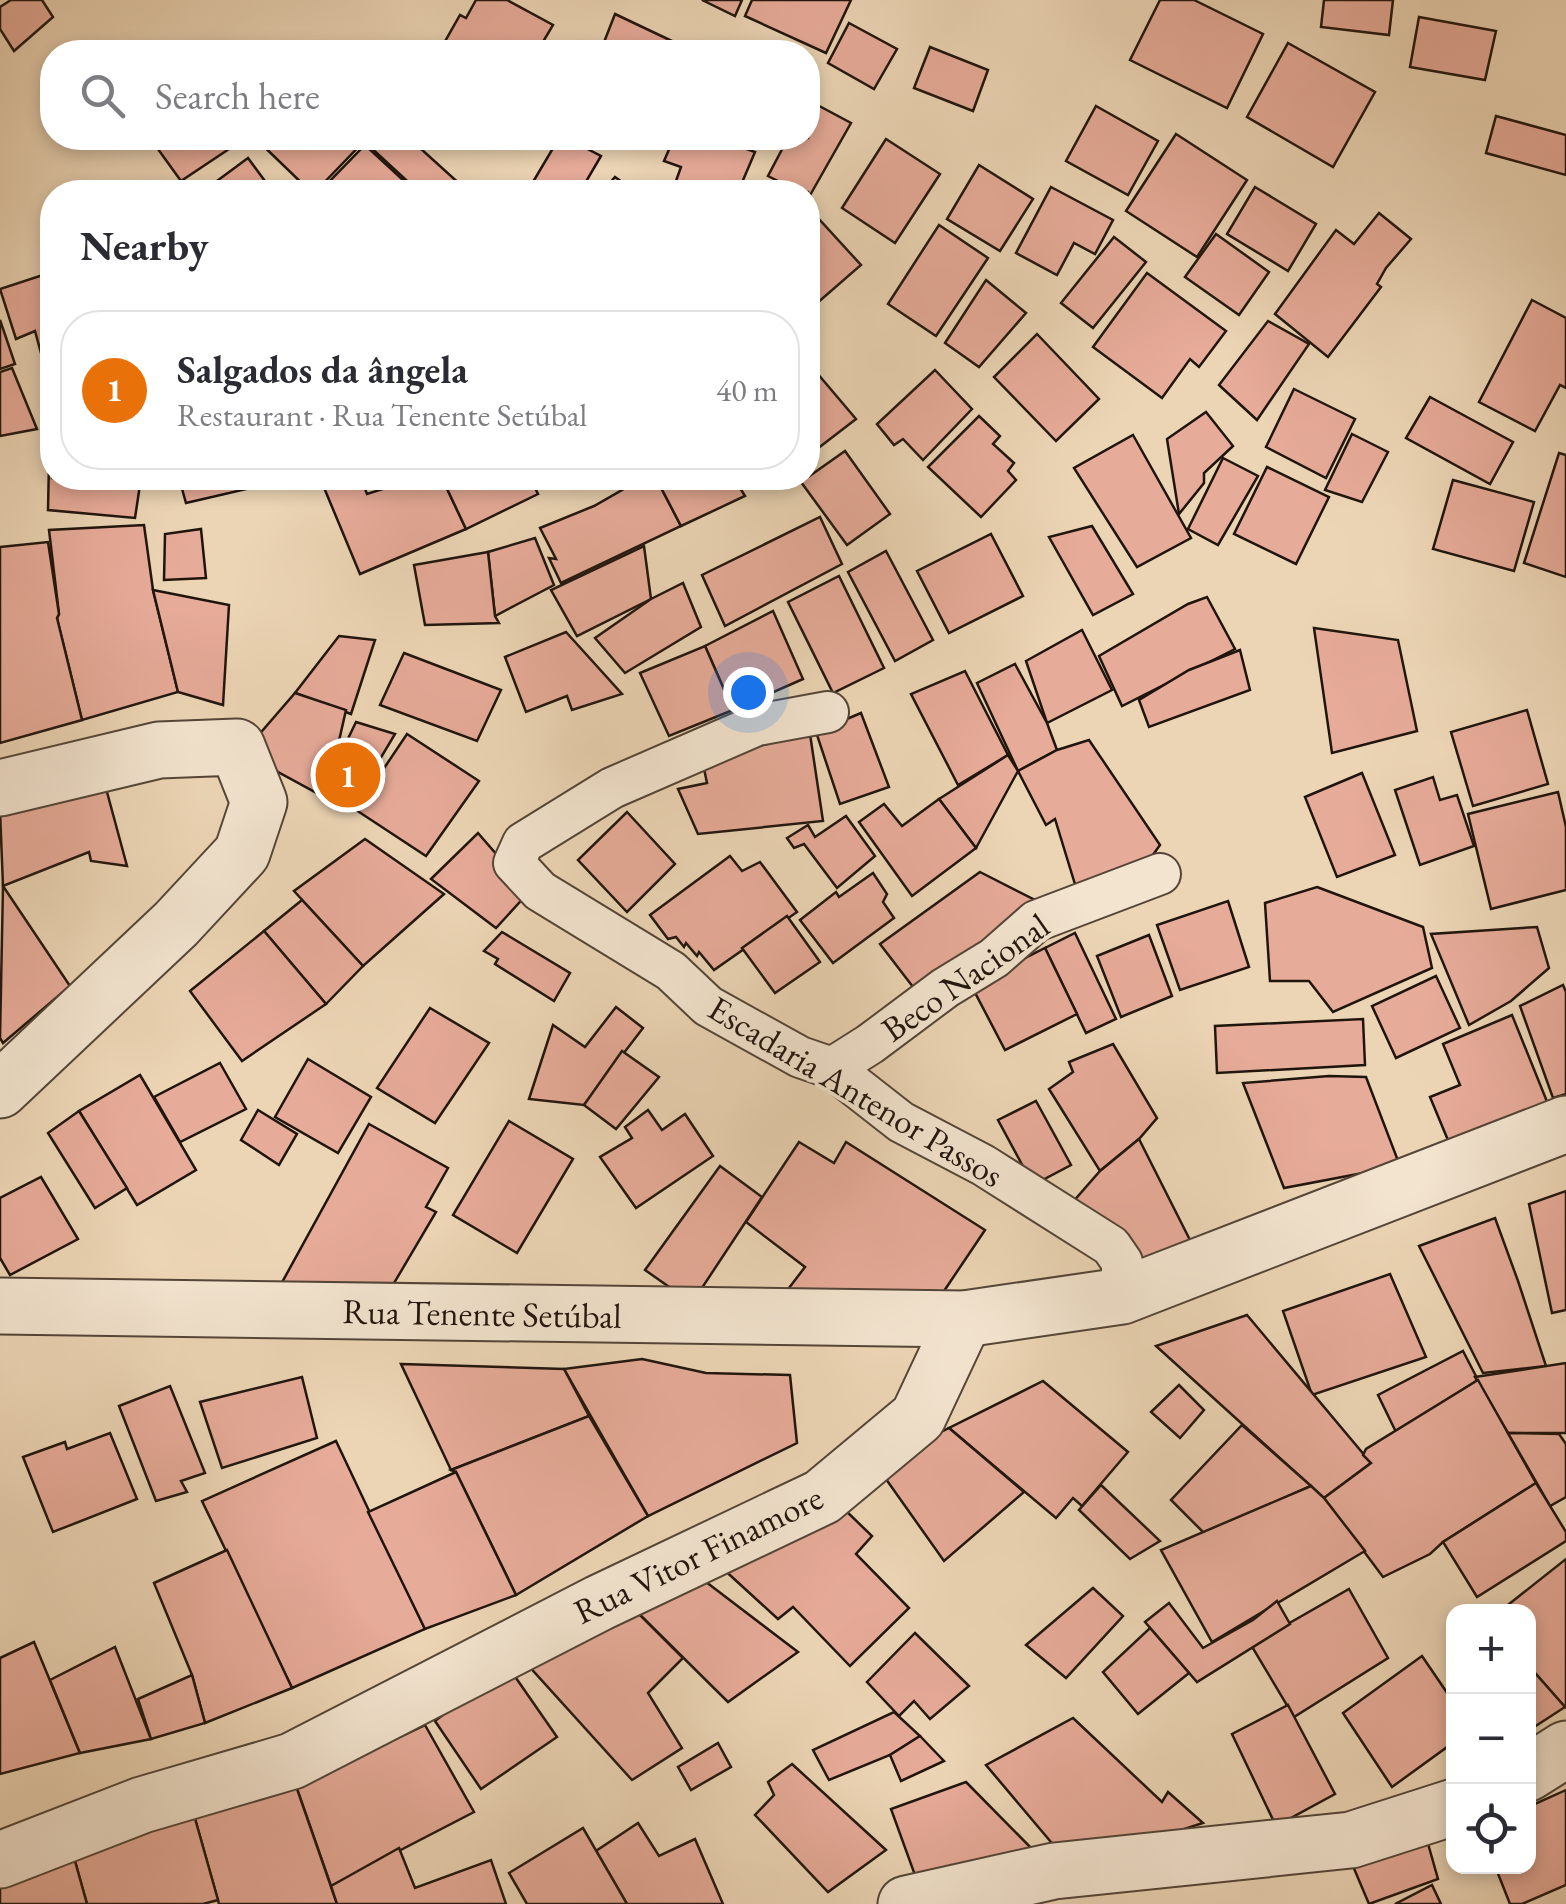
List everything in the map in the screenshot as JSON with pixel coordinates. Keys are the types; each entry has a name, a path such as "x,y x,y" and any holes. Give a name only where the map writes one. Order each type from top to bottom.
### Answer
{"street":[{"path":"0,788 159,750 237,747 259,802 242,853 176,924 0,1090"},
{"path":"964,1319 1122,1296 1566,1124"},
{"name":"Rua Tenente Setúbal","path":"0,1306 964,1319"},
{"name":"Rua Vitor Finamore","path":"0,1860 142,1805 292,1760 598,1603 822,1498 918,1417 964,1319"},
{"path":"1536,1769 1566,1749"},
{"path":"906,1904 1054,1871 1351,1840 1446,1810"}],"lane":[{"name":"Escadaria Antenor Passos","path":"828,712 757,725 612,788 522,843 514,863 540,890 671,972 708,1006 800,1057 832,1068 901,1122 983,1166 1111,1246 1122,1262 1122,1296"},
{"name":"Beco Nacional","path":"832,1068 994,958 1036,922 1160,874"}],"building":[{"path":"11,0 42,0 53,17 14,51 0,29 0,7"},
{"path":"476,0 507,0 553,25 544,40 446,40 460,15 466,18"},
{"path":"702,0 742,0 735,16"},
{"path":"752,0 851,0 826,53 820,50 820,40 798,40 745,16"},
{"path":"1160,0 1194,0 1263,34 1227,108 1130,60"},
{"path":"1324,0 1393,0 1389,35 1321,27"},
{"path":"615,14 670,40 605,40"},
{"path":"1419,17 1496,31 1485,80 1410,67"},
{"path":"849,23 897,49 874,89 828,63"},
{"path":"1288,43 1375,92 1333,167 1247,117"},
{"path":"930,47 988,70 973,111 914,88"},
{"path":"820,106 851,123 819,180 776,180 768,176 782,150 820,150"},
{"path":"1096,106 1158,141 1128,195 1066,161"},
{"path":"1496,116 1566,135 1566,175 1486,153"},
{"path":"1176,134 1247,180 1197,257 1126,211"},
{"path":"886,139 940,174 895,243 842,208"},
{"path":"159,150 228,150 182,180"},
{"path":"267,150 355,150 327,180 299,180"},
{"path":"360,150 370,150 403,180 331,180"},
{"path":"374,150 422,150 455,180 406,180"},
{"path":"552,150 589,150 601,156 587,180 534,180"},
{"path":"669,150 755,152 743,180 676,180 681,167 664,161"},
{"path":"248,158 264,180 218,180"},
{"path":"979,165 1033,199 1000,251 947,219"},
{"path":"1051,187 1113,220 1095,254 1074,243 1057,275 1016,253"},
{"path":"1255,187 1316,224 1288,271 1227,234"},
{"path":"1379,213 1411,239 1386,268 1377,284 1381,287 1328,357 1275,314 1336,230 1354,244"},
{"path":"820,220 861,265 820,301"},
{"path":"939,225 988,258 936,336 888,304"},
{"path":"1216,234 1269,272 1239,315 1185,277"},
{"path":"1114,237 1146,262 1093,328 1061,303"},
{"path":"1147,273 1226,331 1199,367 1190,359 1162,398 1093,347"},
{"path":"40,276 40,349 35,331 16,339 0,289"},
{"path":"986,280 1026,313 979,367 945,343"},
{"path":"1532,300 1566,318 1566,388 1560,385 1535,431 1479,402"},
{"path":"0,320 15,364 0,369"},
{"path":"1268,321 1309,344 1257,420 1219,385"},
{"path":"1037,334 1099,399 1056,441 994,377"},
{"path":"12,368 37,429 0,436 0,372"},
{"path":"935,370 972,409 923,460 903,439 894,445 877,424"},
{"path":"820,377 856,419 820,447"},
{"path":"1294,389 1355,419 1326,478 1266,447"},
{"path":"1430,397 1513,442 1490,484 1406,438"},
{"path":"1206,412 1233,446 1204,473 1204,483 1179,514 1167,439"},
{"path":"979,416 1000,436 993,444 1014,463 1008,471 1016,480 981,517 928,467"},
{"path":"1352,434 1388,452 1362,502 1325,490"},
{"path":"1133,435 1191,538 1137,567 1074,468"},
{"path":"845,451 890,514 847,545 807,490 820,490 820,469"},
{"path":"1559,453 1566,455 1566,577 1524,563"},
{"path":"1223,458 1258,476 1218,545 1188,529"},
{"path":"1267,467 1329,497 1296,564 1234,534"},
{"path":"1453,480 1534,502 1514,571 1433,549"},
{"path":"48,490 139,490 135,518 48,510"},
{"path":"182,490 242,490 186,503"},
{"path":"325,490 366,490 367,494 380,490 448,490 466,529 360,574"},
{"path":"448,490 536,490 538,494 466,529"},
{"path":"622,490 662,490 681,526 561,583 549,558 556,559 540,528"},
{"path":"662,490 741,490 745,496 681,526"},
{"path":"820,517 842,564 725,626 702,575"},
{"path":"144,525 153,590 178,692 82,720 57,618 49,530"},
{"path":"1092,526 1133,594 1093,615 1049,537"},
{"path":"201,529 206,578 164,580 165,534"},
{"path":"991,534 1023,596 949,633 917,571"},
{"path":"535,538 554,585 495,616 488,552"},
{"path":"48,542 57,618 82,720 0,743 0,547"},
{"path":"644,546 651,599 577,636 551,590"},
{"path":"886,551 933,640 895,661 848,572"},
{"path":"488,552 499,623 425,625 414,565"},
{"path":"839,576 884,668 833,693 788,602"},
{"path":"683,583 701,627 625,673 595,638 651,599"},
{"path":"153,590 229,605 223,705 178,692"},
{"path":"1207,597 1235,649 1122,706 1099,656"},
{"path":"773,611 803,679 733,710 705,646"},
{"path":"1314,628 1398,640 1417,731 1332,753"},
{"path":"1082,630 1112,690 1047,723 1026,661"},
{"path":"566,632 622,694 572,710 567,696 526,712 505,657"},
{"path":"339,636 375,640 351,714 295,693"},
{"path":"705,646 733,710 669,736 640,673"},
{"path":"1240,650 1250,690 1149,727 1139,700 1189,670"},
{"path":"404,653 501,690 477,741 380,705"},
{"path":"1015,664 1057,750 1018,771 977,683"},
{"path":"965,671 1008,755 958,785 911,694"},
{"path":"295,693 346,710 326,798 243,753"},
{"path":"1527,710 1548,784 1473,806 1451,732"},
{"path":"861,713 889,787 840,804 816,732"},
{"path":"356,722 395,734 361,791 331,774"},
{"path":"407,734 479,781 426,856 356,810"},
{"path":"810,734 823,821 698,834 678,789 707,783 702,759"},
{"path":"1089,740 1160,845 1150,859 1078,894 1055,819 1046,825 1018,771 1057,750"},
{"path":"1008,755 1018,771 976,848 939,799"},
{"path":"1362,773 1395,855 1337,877 1305,797"},
{"path":"1433,777 1440,800 1457,795 1474,846 1420,865 1395,790"},
{"path":"104,781 127,866 91,861 89,852 3,886 0,811"},
{"path":"1558,792 1566,827 1566,890 1491,909 1468,814"},
{"path":"939,799 976,848 912,896 859,822 884,804 902,826"},
{"path":"627,812 675,864 627,912 578,860"},
{"path":"846,816 875,856 837,888 804,844 794,848 787,838 808,825 815,837"},
{"path":"478,833 529,892 496,928 431,879"},
{"path":"365,839 444,894 363,966 294,891"},
{"path":"730,856 742,871 760,862 797,912 714,970 686,943 684,947 676,937 668,939 650,915"},
{"path":"980,872 1037,901 923,1000 880,944"},
{"path":"873,873 887,894 883,902 894,918 833,963 800,920 836,892 839,897"},
{"path":"3,886 70,986 3,1043 0,1038"},
{"path":"1317,887 1423,927 1432,968 1333,1012 1309,981 1270,981 1265,903"},
{"path":"302,900 363,966 326,1004 264,931"},
{"path":"1228,901 1249,967 1180,990 1157,925"},
{"path":"787,916 820,962 775,993 742,948"},
{"path":"1537,927 1549,968 1511,1001 1469,1025 1431,934"},
{"path":"264,931 326,1004 242,1061 190,991"},
{"path":"502,932 570,973 554,1001 495,964 498,959 484,951"},
{"path":"1075,933 1116,1019 1086,1033 1045,948"},
{"path":"1149,935 1172,996 1121,1017 1097,956"},
{"path":"1045,948 1077,1014 1005,1050 971,985"},
{"path":"1436,976 1460,1028 1396,1058 1372,1006"},
{"path":"1563,985 1566,1094 1553,1098 1520,1006"},
{"path":"616,1007 643,1028 584,1105 529,1099 553,1025 585,1047"},
{"path":"430,1008 489,1043 435,1123 377,1088"},
{"path":"1512,1015 1548,1104 1450,1145 1430,1097 1460,1085 1443,1044"},
{"path":"1363,1019 1365,1065 1217,1073 1215,1026"},
{"path":"1113,1044 1157,1118 1139,1139 1100,1171 1049,1089 1073,1072 1069,1062"},
{"path":"622,1051 659,1077 616,1129 584,1105"},
{"path":"308,1059 371,1097 338,1153 275,1117"},
{"path":"220,1063 246,1109 180,1142 154,1097"},
{"path":"140,1075 196,1170 137,1205 79,1111"},
{"path":"1366,1077 1400,1166 1284,1188 1243,1083"},
{"path":"1036,1101 1071,1165 1033,1185 998,1120"},
{"path":"258,1110 297,1134 279,1165 241,1140"},
{"path":"648,1110 662,1130 685,1114 713,1156 636,1208 600,1157 632,1138 625,1127"},
{"path":"79,1111 127,1188 95,1208 48,1133"},
{"path":"509,1121 573,1159 517,1253 453,1215"},
{"path":"369,1124 448,1168 426,1207 436,1212 387,1295 274,1297"},
{"path":"1139,1139 1194,1248 1138,1266 1065,1211 1100,1171"},
{"path":"799,1142 834,1163 846,1142 985,1230 938,1300 776,1305 805,1267 746,1222"},
{"path":"720,1166 762,1197 692,1303 645,1270"},
{"path":"41,1177 78,1239 10,1275 0,1258 0,1198"},
{"path":"1566,1191 1566,1310 1552,1313 1529,1204"},
{"path":"1495,1218 1546,1366 1483,1373 1419,1246"},
{"path":"1390,1274 1426,1357 1312,1395 1283,1311"},
{"path":"1247,1315 1371,1463 1324,1498 1156,1346"},
{"path":"1463,1351 1478,1380 1396,1432 1378,1395"},
{"path":"642,1359 706,1373 790,1375 797,1443 648,1516 564,1369"},
{"path":"1566,1363 1566,1433 1508,1433 1475,1377"},
{"path":"401,1364 564,1369 589,1416 451,1470"},
{"path":"302,1377 317,1438 222,1468 200,1402"},
{"path":"1478,1380 1536,1483 1430,1554 1383,1577 1324,1498 1371,1463 1363,1455 1366,1449"},
{"path":"1043,1381 1128,1452 1082,1506 1073,1498 1056,1518 949,1428"},
{"path":"1179,1385 1204,1410 1180,1438 1151,1412"},
{"path":"170,1386 205,1473 181,1481 187,1492 156,1501 119,1406"},
{"path":"589,1416 648,1516 516,1595 456,1472 451,1470"},
{"path":"1242,1425 1311,1486 1204,1533 1171,1500"},
{"path":"949,1428 1024,1492 944,1561 876,1465"},
{"path":"110,1433 137,1499 53,1532 23,1457 65,1442 67,1449"},
{"path":"1508,1433 1559,1434 1566,1444 1566,1497 1550,1506"},
{"path":"336,1441 425,1629 292,1688 202,1501"},
{"path":"456,1472 516,1595 425,1629 368,1512"},
{"path":"1536,1483 1566,1532 1566,1541 1477,1597 1443,1542"},
{"path":"1101,1485 1160,1541 1130,1559 1079,1510"},
{"path":"1311,1486 1365,1551 1212,1642 1161,1550"},
{"path":"843,1508 872,1536 856,1554 909,1608 850,1666 793,1607 778,1619 720,1566"},
{"path":"227,1550 292,1688 205,1723 192,1675 154,1583"},
{"path":"1566,1559 1565,1707 1536,1674 1536,1604 1509,1604"},
{"path":"689,1569 798,1652 728,1702 633,1608"},
{"path":"1093,1588 1123,1616 1066,1678 1026,1645"},
{"path":"1349,1589 1388,1658 1294,1717 1251,1645"},
{"path":"1277,1601 1290,1624 1197,1682 1145,1622 1169,1603 1203,1648 1253,1620"},
{"path":"633,1608 683,1658 648,1693 682,1748 632,1780 527,1664"},
{"path":"1150,1628 1189,1673 1138,1714 1103,1672"},
{"path":"915,1633 969,1686 930,1719 914,1701 899,1716 867,1682"},
{"path":"34,1642 80,1753 0,1774 0,1658"},
{"path":"115,1647 151,1739 80,1753 50,1680"},
{"path":"1422,1656 1446,1691 1446,1748 1392,1787 1343,1713"},
{"path":"507,1665 557,1737 481,1789 435,1721"},
{"path":"1536,1674 1565,1707 1536,1726"},
{"path":"192,1675 205,1723 151,1739 138,1699"},
{"path":"1288,1705 1335,1794 1276,1826 1232,1734"},
{"path":"894,1712 920,1736 890,1755 829,1780 813,1750"},
{"path":"1073,1718 1162,1802 1168,1792 1203,1823 1088,1860 1056,1848 986,1765"},
{"path":"425,1725 474,1812 331,1886 296,1786"},
{"path":"920,1736 944,1761 901,1781 890,1755"},
{"path":"718,1743 731,1767 691,1790 678,1767"},
{"path":"792,1764 886,1850 828,1892 755,1815 774,1795 768,1782"},
{"path":"966,1782 1044,1861 916,1878 891,1809"},
{"path":"296,1786 337,1904 219,1904 194,1815"},
{"path":"1566,1790 1566,1885 1522,1904 1510,1904 1498,1874 1536,1874 1536,1803"},
{"path":"194,1815 218,1900 203,1904 87,1904 73,1854"},
{"path":"638,1823 659,1856 695,1839 723,1904 627,1904 596,1851"},
{"path":"583,1828 627,1904 527,1904 509,1873"},
{"path":"1425,1833 1438,1879 1369,1904 1350,1859"},
{"path":"399,1848 415,1888 491,1860 506,1904 337,1904 331,1886"},
{"path":"73,1854 87,1904 0,1904 0,1879"},
{"path":"1432,1885 1441,1904 1395,1904"}],"place":[{"name":"Salgados da ângela","path":"348,775"}]}
